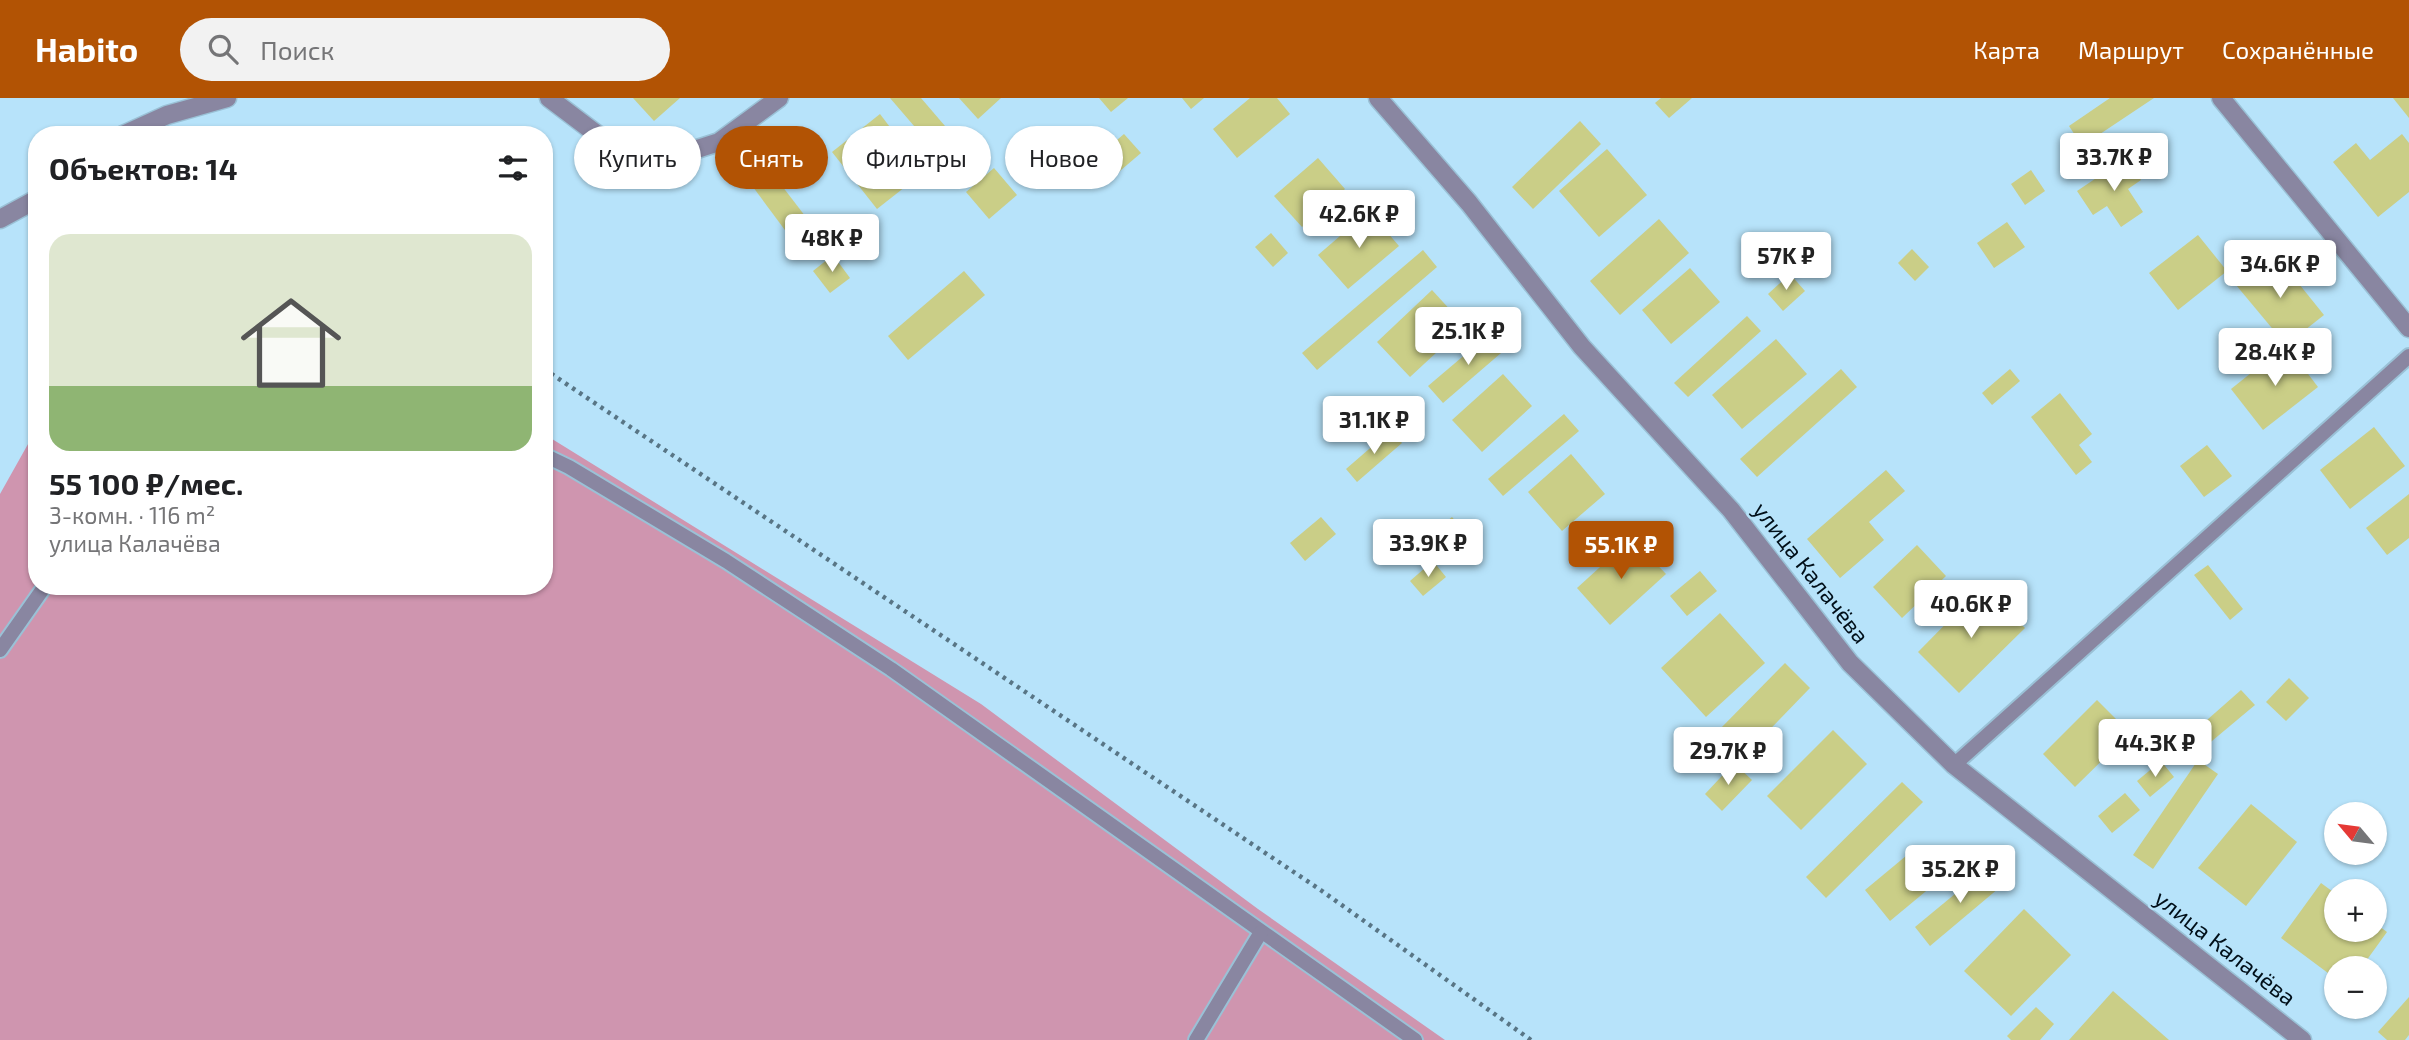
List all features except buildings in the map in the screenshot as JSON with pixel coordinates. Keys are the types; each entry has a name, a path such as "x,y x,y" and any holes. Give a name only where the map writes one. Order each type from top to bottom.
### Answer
{"street":[{"path":"144,126 227,98"},
{"path":"549,98 615,148 666,159 719,142 779,98"},
{"name":"улица Калачёва","path":"1378,98 1469,203 1582,347 1731,510 1850,663 1954,765 2302,1040"},
{"path":"2221,98 2409,328"},
{"path":"0,219 28,204"}],"lane":[{"path":"1954,765 2409,356"},
{"path":"553,459 726,561 891,668 1416,1040"},
{"path":"0,650 39,595"},
{"path":"1196,1040 1261,932"}],"path":[{"path":"553,375 1322,891 1531,1040"}],"shaded area":[{"path":"553,440 981,704 1258,909 1445,1040 0,1040 0,494 28,444 28,595 553,595"}]}
